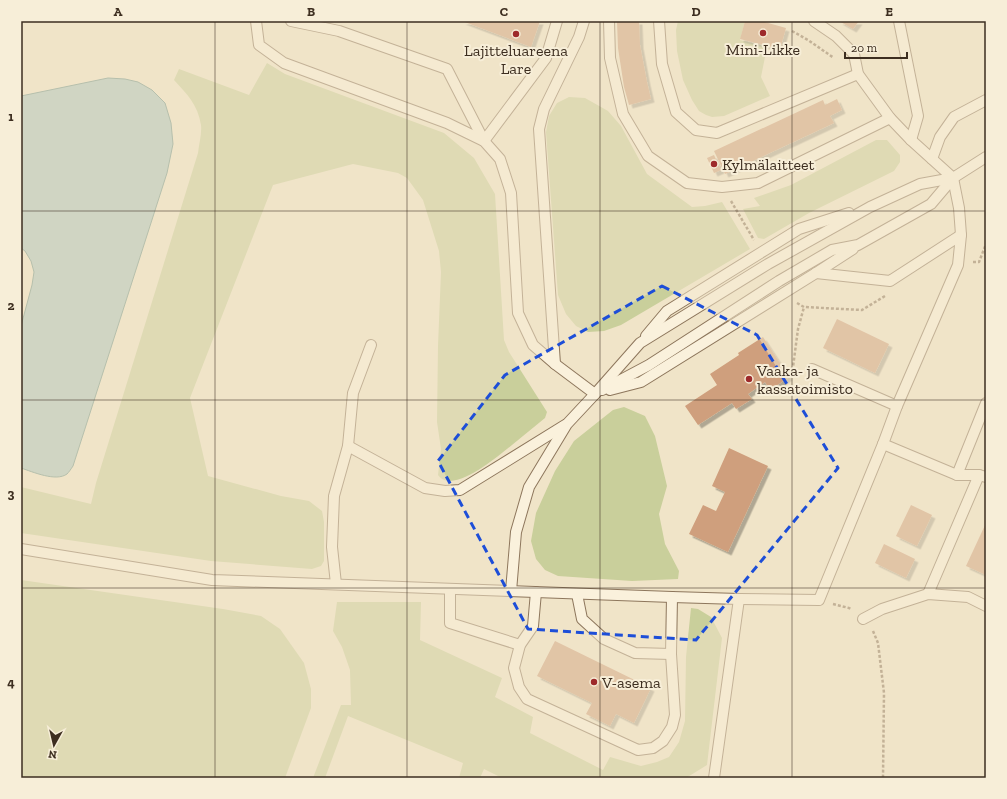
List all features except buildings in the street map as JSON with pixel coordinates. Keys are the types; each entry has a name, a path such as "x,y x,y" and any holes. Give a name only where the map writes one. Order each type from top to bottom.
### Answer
{"lane":[{"path":"256,21 259,44 284,63 447,123 484,141"},
{"path":"291,21 339,31 447,69 484,141 500,160 511,193 518,313 533,345 555,364 595,394"},
{"path":"484,141 546,58 557,21"},
{"path":"555,364 539,129 544,109 579,37 584,21"},
{"path":"609,21 610,58 623,114 648,156 687,183 722,187 758,183 890,118"},
{"path":"659,21 662,64 676,112 696,130 717,133 858,74"},
{"path":"21,549 212,580 577,594 819,600 897,406 958,265 961,235 959,208 953,178 911,140 890,118 858,74 854,54 836,36 814,21"},
{"path":"899,21 918,116 911,140"},
{"path":"932,159 940,137 954,117 986,100"},
{"path":"595,394 641,382 816,273 858,245 931,204 953,178 986,156"},
{"path":"640,343 768,264 870,207 920,184 953,178"},
{"path":"511,591 516,532 530,487 567,424 667,311 799,229 870,207"},
{"path":"816,273 890,281 961,235"},
{"path":"595,394 648,365 779,281 832,250 858,245"},
{"path":"336,584 332,547 334,496 348,446 353,393 371,345"},
{"path":"812,369 897,406"},
{"path":"957,476 986,403"},
{"path":"348,446 425,488 445,491 460,490 567,424"},
{"path":"883,444 957,476 983,476 928,594"},
{"path":"450,589 450,623 520,645"},
{"path":"536,592 533,626 520,645 514,668 519,687 527,699 638,750 653,748 664,741 672,728 675,716 671,654 672,597"},
{"path":"577,594 582,620 604,639 635,653 671,654"},
{"path":"863,619 882,609 928,594 968,598 986,606"},
{"path":"714,778 739,599"}],"path":[{"path":"787,373 793,367 798,328 804,307"},
{"path":"819,600 849,608 863,619 873,631 878,643 884,693 883,778"}],"highlighted area":[{"path":"662,286 757,335 838,468 696,640 528,629 438,461 505,375"}],"green space":[{"path":"678,21 745,21 740,40 767,47 761,77 770,96 724,116 712,117 699,111 683,80 677,51 676,30"},
{"path":"267,63 285,74 444,133 474,158 495,194 504,340 509,352 547,412 545,418 476,472 454,481 445,480 438,475 441,449 437,422 441,272 439,251 423,200 407,178 398,173 353,164 273,185 190,398 208,476 281,496 309,501 322,511 324,522 324,561 321,566 312,569 211,561 21,533 21,487 91,504 96,483 198,153 201,131 200,118 191,100 174,80 179,69 249,95"},
{"path":"569,97 585,98 608,111 621,126 647,174 692,207 722,202 750,249 621,325 604,331 588,332 576,326 566,314 558,295 546,132 549,116 557,103"},
{"path":"876,140 887,140 900,155 900,162 894,171 809,213 764,239 758,238 743,209 760,206 754,198 791,185"},
{"path":"624,407 645,416 655,436 667,486 659,514 665,544 679,571 678,579 632,581 558,576 545,570 536,559 531,541 536,513 555,471 574,441 613,410"},
{"path":"21,580 223,609 261,616 280,629 304,663 311,689 311,708 285,778 21,778"},
{"path":"337,602 421,602 420,640 502,678 495,697 533,717 530,733 603,770 610,757 641,766 657,762 669,757 679,742 685,721 686,657 691,608 698,609 711,617 722,638 707,765 686,778 502,778 484,769 480,778 459,778 463,763 348,716 325,778 313,778 341,705 351,705 350,670 342,647 333,631"}],"water":[{"path":"108,78 125,79 138,82 152,90 165,103 171,123 173,144 167,173 73,466 67,474 51,477 21,468 21,326 34,272 31,261 25,251 21,248 21,96"}],"place":[{"name":"Mini-Likke","path":"763,33"},
{"name":"Lajitteluareena Lare","path":"516,34"},
{"name":"Kylmälaitteet","path":"714,164"},
{"name":"Vaaka- ja kassatoimisto","path":"749,379"},
{"name":"V-asema","path":"594,682"}]}
